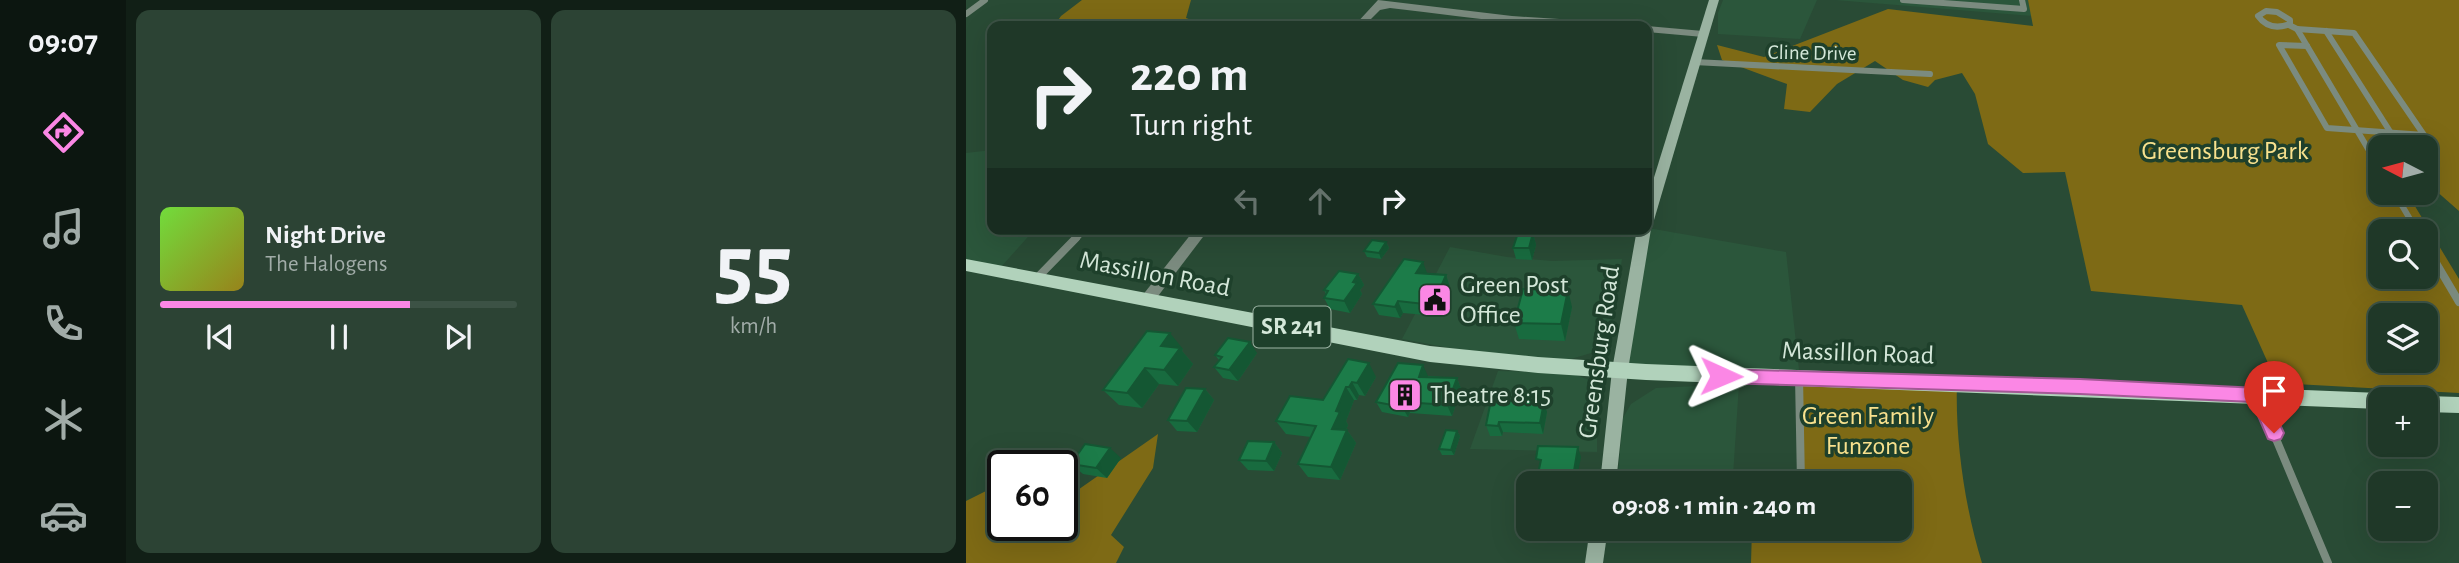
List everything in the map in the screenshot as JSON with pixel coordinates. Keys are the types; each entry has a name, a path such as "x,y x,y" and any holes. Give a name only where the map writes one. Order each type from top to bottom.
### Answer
{"main road":[{"path":"1652,203 1714,0"},
{"name":"Greensburg Road","path":"1610,471 1620,370 1643,235"},
{"name":"Massillon Road","path":"966,265 1430,354 1513,364 1690,375 2368,400"},
{"path":"2438,404 2459,405"},
{"path":"1594,563 1597,541"}],"street":[{"path":"1364,21 1381,4 1543,21"},
{"path":"1652,29 1703,34"},
{"path":"1147,300 1198,235"}],"lane":[{"path":"966,14 985,0"},
{"path":"1903,0 2024,9 2022,0"},
{"path":"2289,25 2290,20 2277,12 2266,11 2258,16 2270,25 2354,33 2424,135 2327,128 2279,45 2307,46"},
{"path":"2297,29 2368,149"},
{"path":"2326,31 2391,133"},
{"name":"Cline Drive","path":"1694,62 1773,69 1879,70 1930,74"},
{"path":"1037,278 1078,235"},
{"path":"2438,266 2459,302"},
{"path":"1799,377 1801,471"},
{"path":"2258,395 2328,563"}],"shaded area":[{"path":"1723,0 1817,0 1800,39 1718,34 1718,13"},
{"path":"1835,0 2028,0 2032,16"},
{"path":"987,151 987,235 1030,235 1001,267 966,260 966,153"},
{"path":"1652,229 1786,252 1799,370 1625,366 1647,235 1652,235"},
{"path":"1450,247 1507,257 1552,261 1622,259 1609,340 1598,351 1564,361 1450,348 1402,339"},
{"path":"1498,371 1568,372 1597,383 1597,452 1470,449"},
{"path":"1739,384 1733,471 1618,471 1623,418 1631,404 1656,388"}],"green space":[{"path":"1082,0 1191,0 1186,18 1194,21 1058,21"},
{"name":"Greensburg Park","path":"2028,0 2459,0 2459,211 2438,193 2438,135 2368,135 2368,205 2414,205 2423,219 2368,219 2368,289 2438,289 2438,244 2459,279 2459,393 2438,392 2438,387 2368,388 2277,383 2242,305 2091,291 2065,172 2023,173 1988,144 1975,94 1962,73 1935,80 1928,87 1903,80 1875,61 1837,84 1810,112 1784,109 1787,84 1722,60 1717,45 1764,57 1888,9 2033,26"},
{"name":"Green Family Funzone","path":"1799,377 1957,382 1962,474 1982,563 1751,563 1752,541 1912,541 1912,471 1801,471"},
{"path":"1158,434 1153,468 1111,535 1124,547 1116,563 966,563 966,501 987,490 987,541 1078,541 1078,490"}],"building":[{"path":"1517,235 1532,235 1529,248 1513,248"},
{"path":"1372,240 1386,242 1379,253 1364,251"},
{"path":"1404,259 1423,262 1416,273 1446,275 1433,305 1398,301 1395,307 1373,304"},
{"path":"1339,271 1358,274 1353,282 1357,283 1344,301 1324,298 1328,291 1324,290"},
{"path":"1523,289 1568,290 1561,324 1514,323"},
{"path":"1147,331 1170,333 1161,346 1180,348 1164,370 1145,368 1127,393 1103,390"},
{"path":"1228,338 1250,342 1229,370 1214,367 1222,357 1215,355"},
{"path":"1348,359 1369,363 1357,383 1352,382 1346,387 1336,411 1340,412 1332,429 1347,430 1331,467 1298,464 1316,426 1276,421 1290,396 1323,400"},
{"path":"1398,363 1423,365 1419,377 1457,378 1447,405 1405,402 1402,407 1376,402"},
{"path":"1186,388 1205,389 1187,421 1168,420"},
{"path":"1491,400 1544,402 1540,423 1499,422 1498,426 1486,425"},
{"path":"1446,430 1457,431 1451,450 1439,449"},
{"path":"1248,441 1274,442 1266,461 1239,460"},
{"path":"1085,444 1110,448 1096,468 1078,465 1078,454"},
{"path":"1538,446 1578,447 1574,471 1539,471 1541,460 1536,459"}],"place":[{"name":"Green Post Office","path":"1435,300"},
{"name":"Theatre 8:15","path":"1405,395"}],"route":[{"path":"1721,376 2080,386 2258,395 2274,433"}]}
